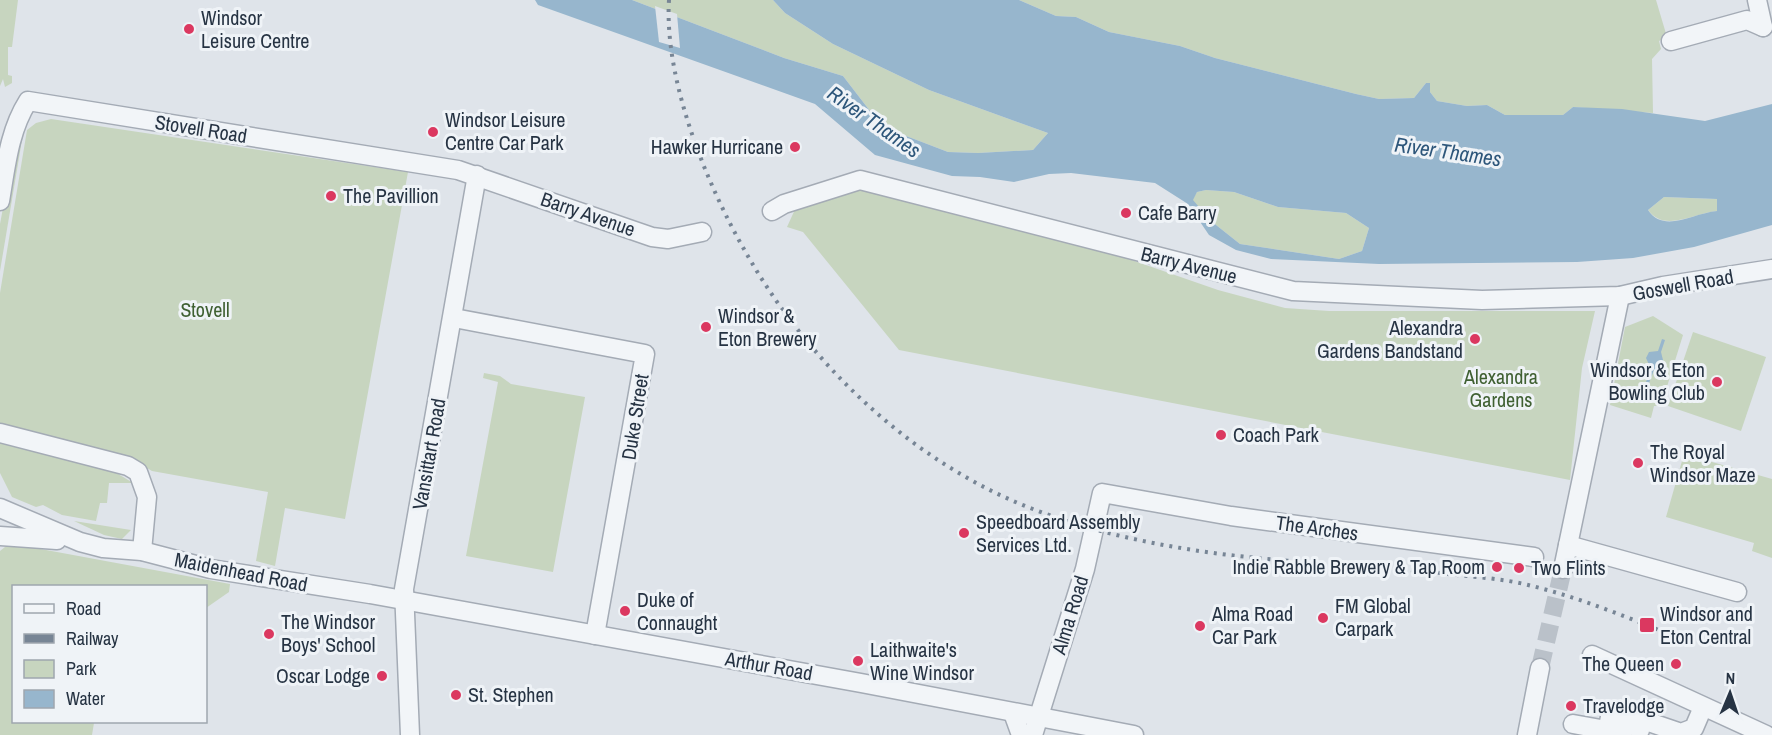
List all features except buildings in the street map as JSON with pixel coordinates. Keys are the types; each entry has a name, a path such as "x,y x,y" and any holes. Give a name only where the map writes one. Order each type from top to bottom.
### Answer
{"street":[{"path":"1757,0 1768,26"},
{"path":"1671,41 1747,20 1768,26"},
{"name":"Stovell Road","path":"0,201 10,141 17,120 28,101 382,157 477,175"},
{"name":"Barry Avenue","path":"477,175 652,237 668,238 702,232"},
{"name":"Vansittart Road","path":"410,735 403,601 454,318 477,175"},
{"name":"Barry Avenue","path":"772,211 784,204 860,180 1293,291 1482,300 1620,296"},
{"name":"Goswell Road","path":"1563,569 1620,296 1772,269"},
{"name":"Duke Street","path":"454,318 645,354 595,635"},
{"path":"0,434 128,466 138,472 147,497 142,551"},
{"name":"The Arches","path":"1102,493 1231,516 1534,557"},
{"name":"Alma Road","path":"1036,726 1085,570 1102,493"},
{"name":"Maidenhead Road","path":"0,508 80,542"},
{"name":"Maidenhead Road","path":"0,536 80,542 115,550 142,551 211,569 403,601"},
{"path":"1568,545 1737,592"},
{"name":"Arthur Road","path":"403,601 1013,713 1036,726 1066,723 1134,735"},
{"path":"1592,655 1766,735"},
{"path":"1527,735 1539,668"},
{"path":"1573,724 1681,733 1694,728 1703,707"},
{"path":"1013,713 1021,735"},
{"path":"1046,735 1066,723"}],"green space":[{"path":"0,0 18,0 12,47 8,47 8,75 12,76 12,83 5,87 3,79 0,86"},
{"path":"632,0 773,0 785,13 833,44 929,90 1048,133 1033,150 948,152 888,129 870,111 843,76 784,58"},
{"path":"1019,0 1656,0 1667,37 1659,41 1661,49 1652,59 1653,113 1573,107 1563,115 1505,115 1487,105 1467,106 1437,101 1430,92 1430,84 1426,83 1414,98 1379,99 1356,94 1215,58 1180,46 1109,32 1076,17 1056,16"},
{"name":"Stovell","path":"51,119 408,172 345,519 285,508 275,566 256,561 268,492 152,471 137,462 0,425 0,293 27,130 36,123"},
{"path":"25,122 0,271 0,224 17,133"},
{"name":"Alexandra Gardens","path":"861,189 1071,239 1218,290 1285,308 1329,311 1595,311 1582,368 1570,480 899,350 803,232 787,227 797,205"},
{"path":"1206,190 1234,192 1278,207 1346,213 1369,228 1362,251 1339,259 1240,244 1211,221 1192,200 1197,192"},
{"path":"1664,197 1717,199 1718,211 1680,220 1663,220 1655,217 1648,210"},
{"path":"1653,316 1683,335 1661,406 1654,406 1651,418 1610,405 1625,327"},
{"name":"Windsor & Eton Bowling Club","path":"1693,332 1766,357 1741,431 1668,406"},
{"path":"484,373 500,376 511,384 585,397 553,572 466,556 498,382 483,378"},
{"path":"0,441 115,467 115,472 133,483 109,483 107,503 100,503 96,521 62,515 43,505 36,507 12,497 0,473"},
{"path":"1684,454 1772,479 1772,558 1752,551 1754,543 1666,517"},
{"path":"74,521 131,530 122,539 104,535"},
{"path":"19,545 230,584 229,592 207,607 207,585 12,585 12,723 94,723 92,735 0,735 0,551 5,547"}],"water":[{"name":"River Thames","path":"535,0 632,0 784,58 843,76 870,111 888,129 948,152 1033,150 1048,133 929,90 833,44 785,13 773,0 1019,0 1056,16 1076,17 1109,32 1180,46 1215,58 1356,94 1379,99 1414,98 1426,83 1430,83 1430,92 1437,101 1467,106 1487,105 1505,115 1563,115 1573,107 1622,109 1705,121 1772,104 1772,225 1694,247 1633,258 1577,262 1379,264 1271,259 1236,250 1209,235 1188,204 1155,183 1071,173 1049,174 1014,182 952,176 875,155 815,104 538,5","holes":["1206,190 1234,192 1278,207 1346,213 1369,228 1362,251 1339,259 1240,244 1211,221 1193,200 1197,192","1664,197 1717,199 1717,211 1680,220 1662,221 1648,210"]},
{"path":"1662,339 1665,340 1661,352 1664,364 1654,370 1649,383 1646,382 1651,369 1646,358 1649,352 1658,351"}],"pier":[{"path":"655,6 677,14 680,48 659,42"}],"tunnel":[{"path":"1540,668 1563,569"}],"railway":[{"path":"669,0 669,31 673,63 690,130 702,163 730,224 769,290 796,327 858,397 931,455 970,480 1037,511 1146,542 1229,555 1510,581 1587,602 1676,637"}],"place":[{"name":"Windsor Leisure Centre","path":"189,29"},
{"name":"Windsor Leisure Centre Car Park","path":"433,132"},
{"name":"Hawker Hurricane","path":"795,147"},
{"name":"The Pavillion","path":"331,196"},
{"name":"Cafe Barry","path":"1126,213"},
{"name":"Windsor & Eton Brewery","path":"706,327"},
{"name":"Alexandra Gardens Bandstand","path":"1475,339"},
{"name":"Windsor & Eton Bowling Club","path":"1717,382"},
{"name":"Coach Park","path":"1221,435"},
{"name":"The Royal Windsor Maze","path":"1638,463"},
{"name":"Speedboard Assembly Services Ltd.","path":"964,533"},
{"name":"Indie Rabble Brewery & Tap Room","path":"1497,567"},
{"name":"Two Flints","path":"1519,568"},
{"name":"Duke of Connaught","path":"625,611"},
{"name":"FM Global Carpark","path":"1323,618"},
{"name":"Windsor and Eton Central","path":"1647,625"},
{"name":"Alma Road Car Park","path":"1200,626"},
{"name":"The Windsor Boys' School","path":"269,634"},
{"name":"Laithwaite's Wine Windsor","path":"858,661"},
{"name":"The Queen","path":"1676,664"},
{"name":"Oscar Lodge","path":"382,676"},
{"name":"St. Stephen","path":"456,695"},
{"name":"Travelodge","path":"1571,706"}]}
